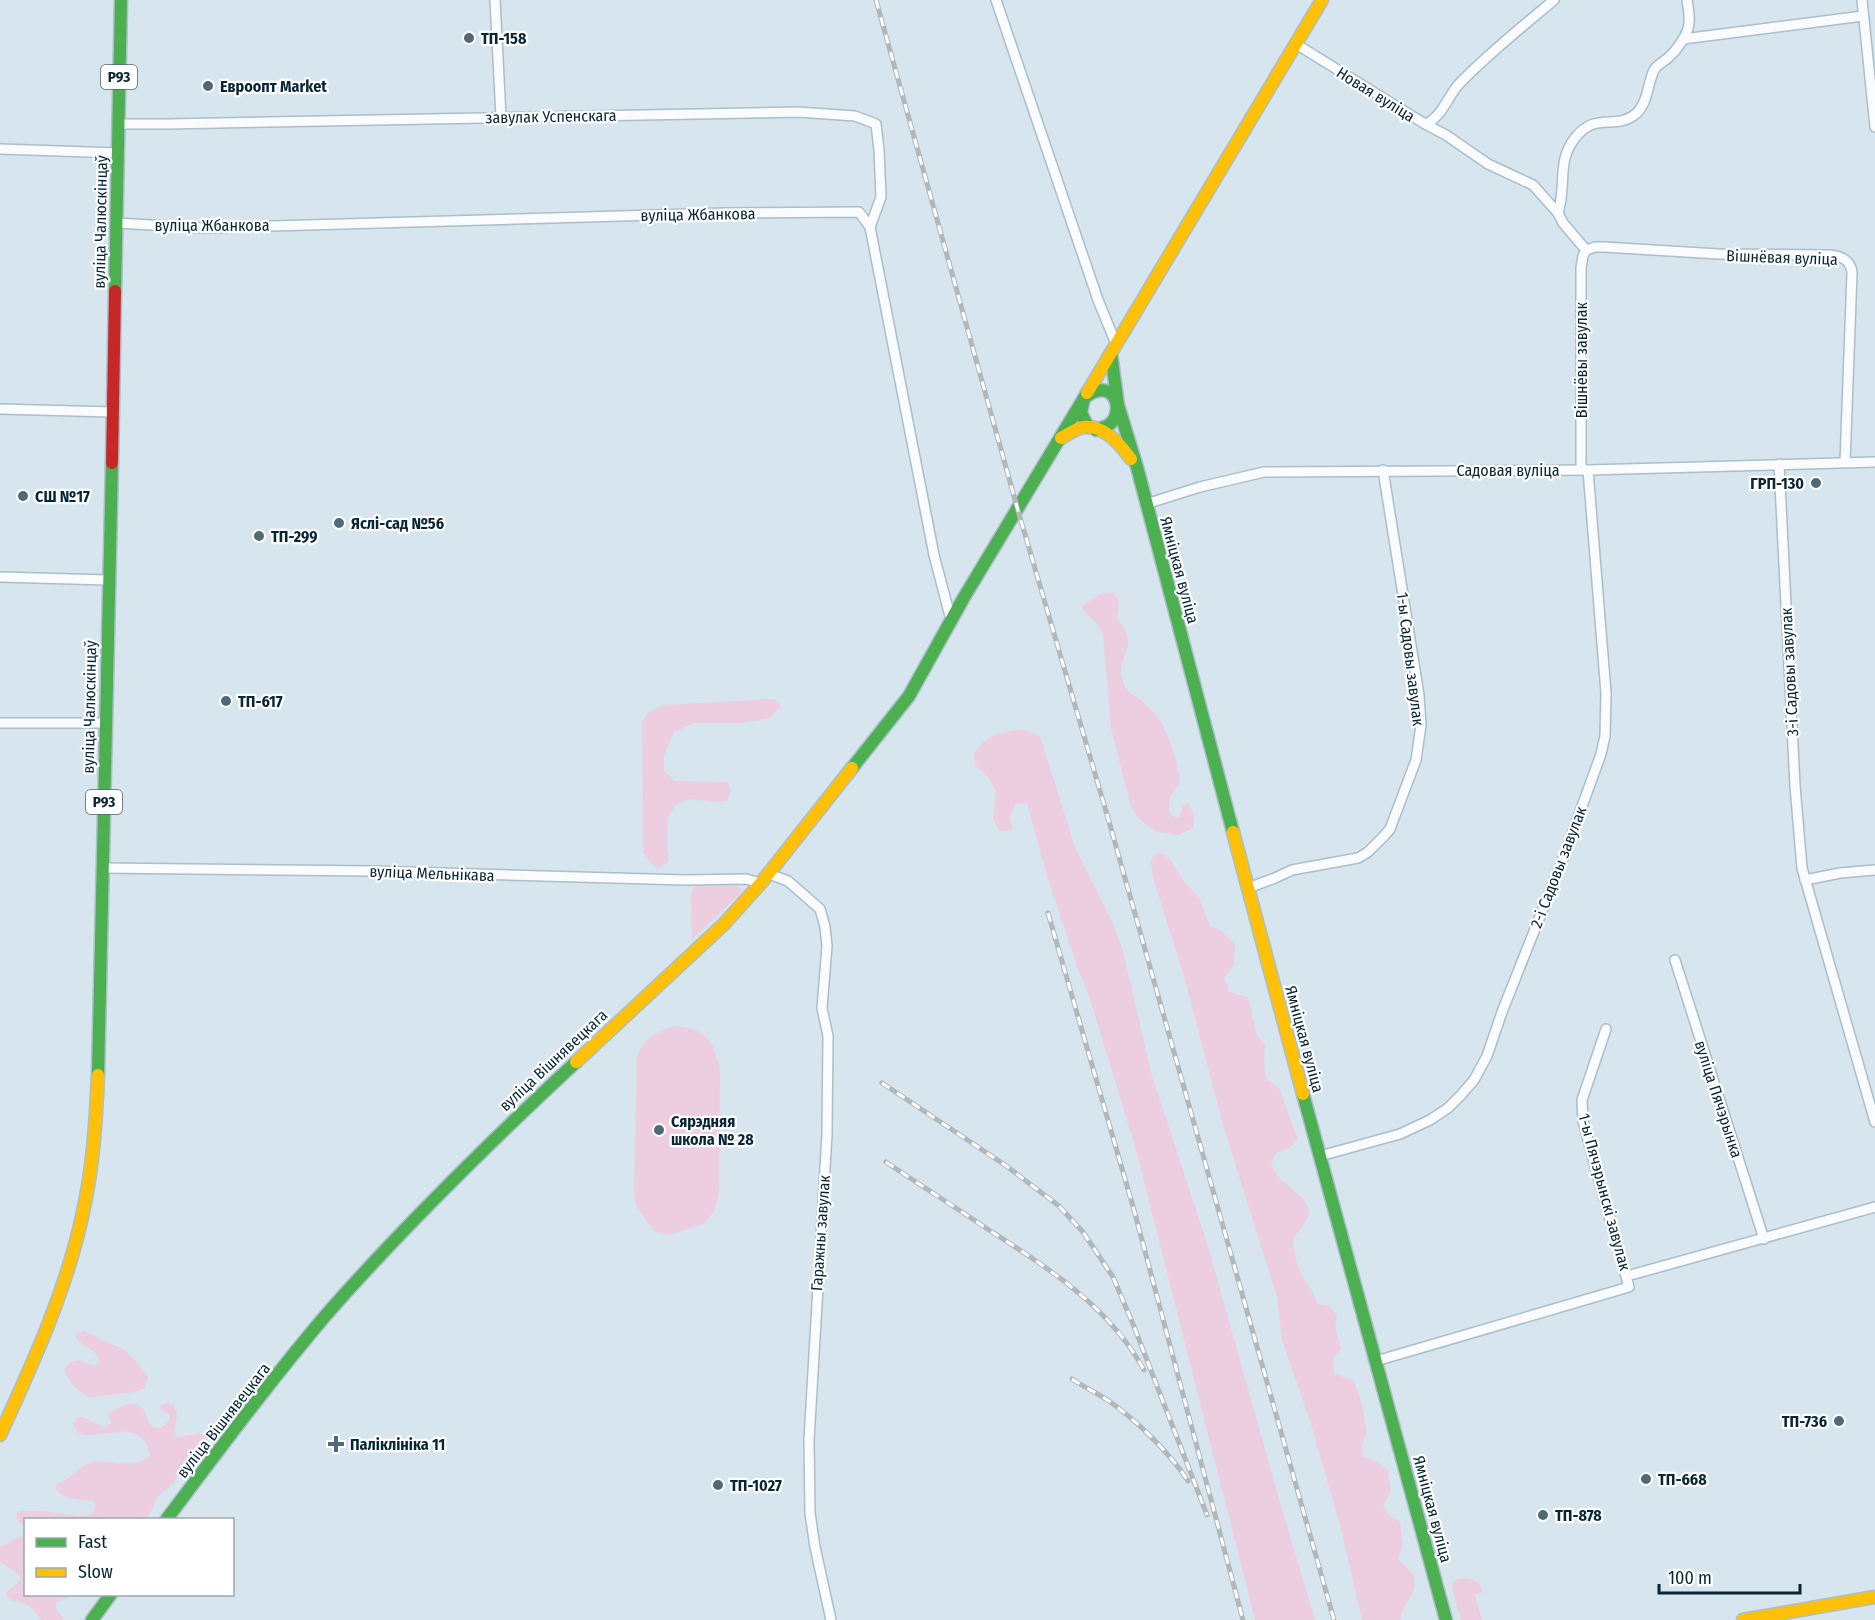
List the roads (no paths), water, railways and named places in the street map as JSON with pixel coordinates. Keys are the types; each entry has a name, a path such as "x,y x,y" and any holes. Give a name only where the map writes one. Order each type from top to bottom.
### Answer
{"main road":[{"name":"вуліца Чалюскінцаў","path":"0,1435 61,1292 83,1212 91,1160 98,1071 121,0"},
{"name":"вуліца Вішнявецкага","path":"168,1518 325,1317 392,1242 527,1107 724,924 765,878 909,696 1017,507 1322,0"},
{"name":"Ямніцкая вуліца","path":"1114,349 1118,405 1137,467 1446,1620"},
{"path":"1060,439 1075,430 1092,428 1107,427 1114,421 1118,414 1118,405 1113,395 1106,391 1094,391 1084,398 1081,413 1092,428 1119,443 1137,467"},
{"path":"92,1620 110,1596"},
{"path":"1743,1620 1875,1597"}],"street":[{"path":"495,0 501,117"},
{"path":"996,0 1114,349"},
{"name":"Новая вуліца","path":"1296,44 1425,124 1430,123 1438,114 1460,83 1508,38 1554,0"},
{"path":"1558,213 1564,159 1568,148 1588,126 1634,116 1644,102 1655,69 1683,39 1689,24 1687,0"},
{"path":"1862,0 1875,127"},
{"path":"1683,39 1863,16"},
{"name":"завулак Успенскага","path":"118,123 168,124 798,112 855,116 876,124 881,196 870,227"},
{"path":"1425,124 1446,135 1488,164 1533,185 1586,250"},
{"path":"0,149 118,153"},
{"name":"вуліца Жбанкова","path":"117,223 203,228 725,213 859,212 870,227"},
{"path":"870,227 934,555 951,620"},
{"name":"Вішнёвая вуліца","path":"1586,250 1604,247 1718,254 1829,255 1845,259 1852,269 1852,292 1845,462"},
{"name":"Вішнёвы завулак","path":"1584,470 1581,268 1586,250"},
{"path":"0,409 112,412"},
{"name":"Садовая вуліца","path":"1146,504 1200,487 1264,472 1584,470 1875,462"},
{"name":"3-і Садовы завулак","path":"1779,464 1800,849 1814,913 1875,1122"},
{"name":"2-і Садовы завулак","path":"1320,1156 1400,1134 1430,1120 1448,1108 1461,1095 1478,1073 1487,1056 1502,1012 1564,856 1601,754 1605,736 1606,693 1584,470"},
{"name":"1-ы Садовы завулак","path":"1248,888 1292,870 1352,860 1363,855 1390,829 1412,772 1420,743 1420,706 1383,471"},
{"path":"0,576 108,580"},
{"path":"0,723 106,723"},
{"name":"вуліца Мельнікава","path":"103,868 372,871 685,879 765,878"},
{"path":"1805,880 1840,873 1875,870"},
{"name":"Гаражны завулак","path":"765,878 788,881 820,909 827,946 822,1008 828,1036 826,1134 809,1440 812,1524 831,1620"},
{"name":"вуліца Пячэрынка","path":"1675,960 1764,1239"},
{"name":"1-ы Пячэрынскі завулак","path":"1376,1361 1629,1287 1583,1121 1582,1100 1606,1029"},
{"path":"1627,1276 1875,1207"}],"railway":[{"path":"876,0 1017,507 1110,825 1334,1620"},
{"path":"1048,913 1134,1210 1243,1620"},
{"path":"882,1083 1005,1165 1059,1206 1083,1232 1113,1277 1207,1515"},
{"path":"886,1162 1055,1274 1096,1308 1114,1327 1144,1370"},
{"path":"1072,1379 1109,1401 1130,1418 1162,1448 1188,1481"}],"place":[{"name":"ТП-158","path":"469,38"},
{"name":"Евроопт Market","path":"208,86"},
{"name":"ГРП-130","path":"1816,483"},
{"name":"СШ №17","path":"23,496"},
{"name":"Яслі-сад №56","path":"339,523"},
{"name":"ТП-299","path":"259,536"},
{"name":"ТП-617","path":"226,701"},
{"name":"Сярэдняя школа № 28","path":"659,1130"},
{"name":"ТП-736","path":"1839,1421"},
{"name":"Паліклініка 11","path":"336,1444"},
{"name":"ТП-668","path":"1646,1479"},
{"name":"ТП-1027","path":"718,1485"},
{"name":"ТП-878","path":"1543,1515"}]}
